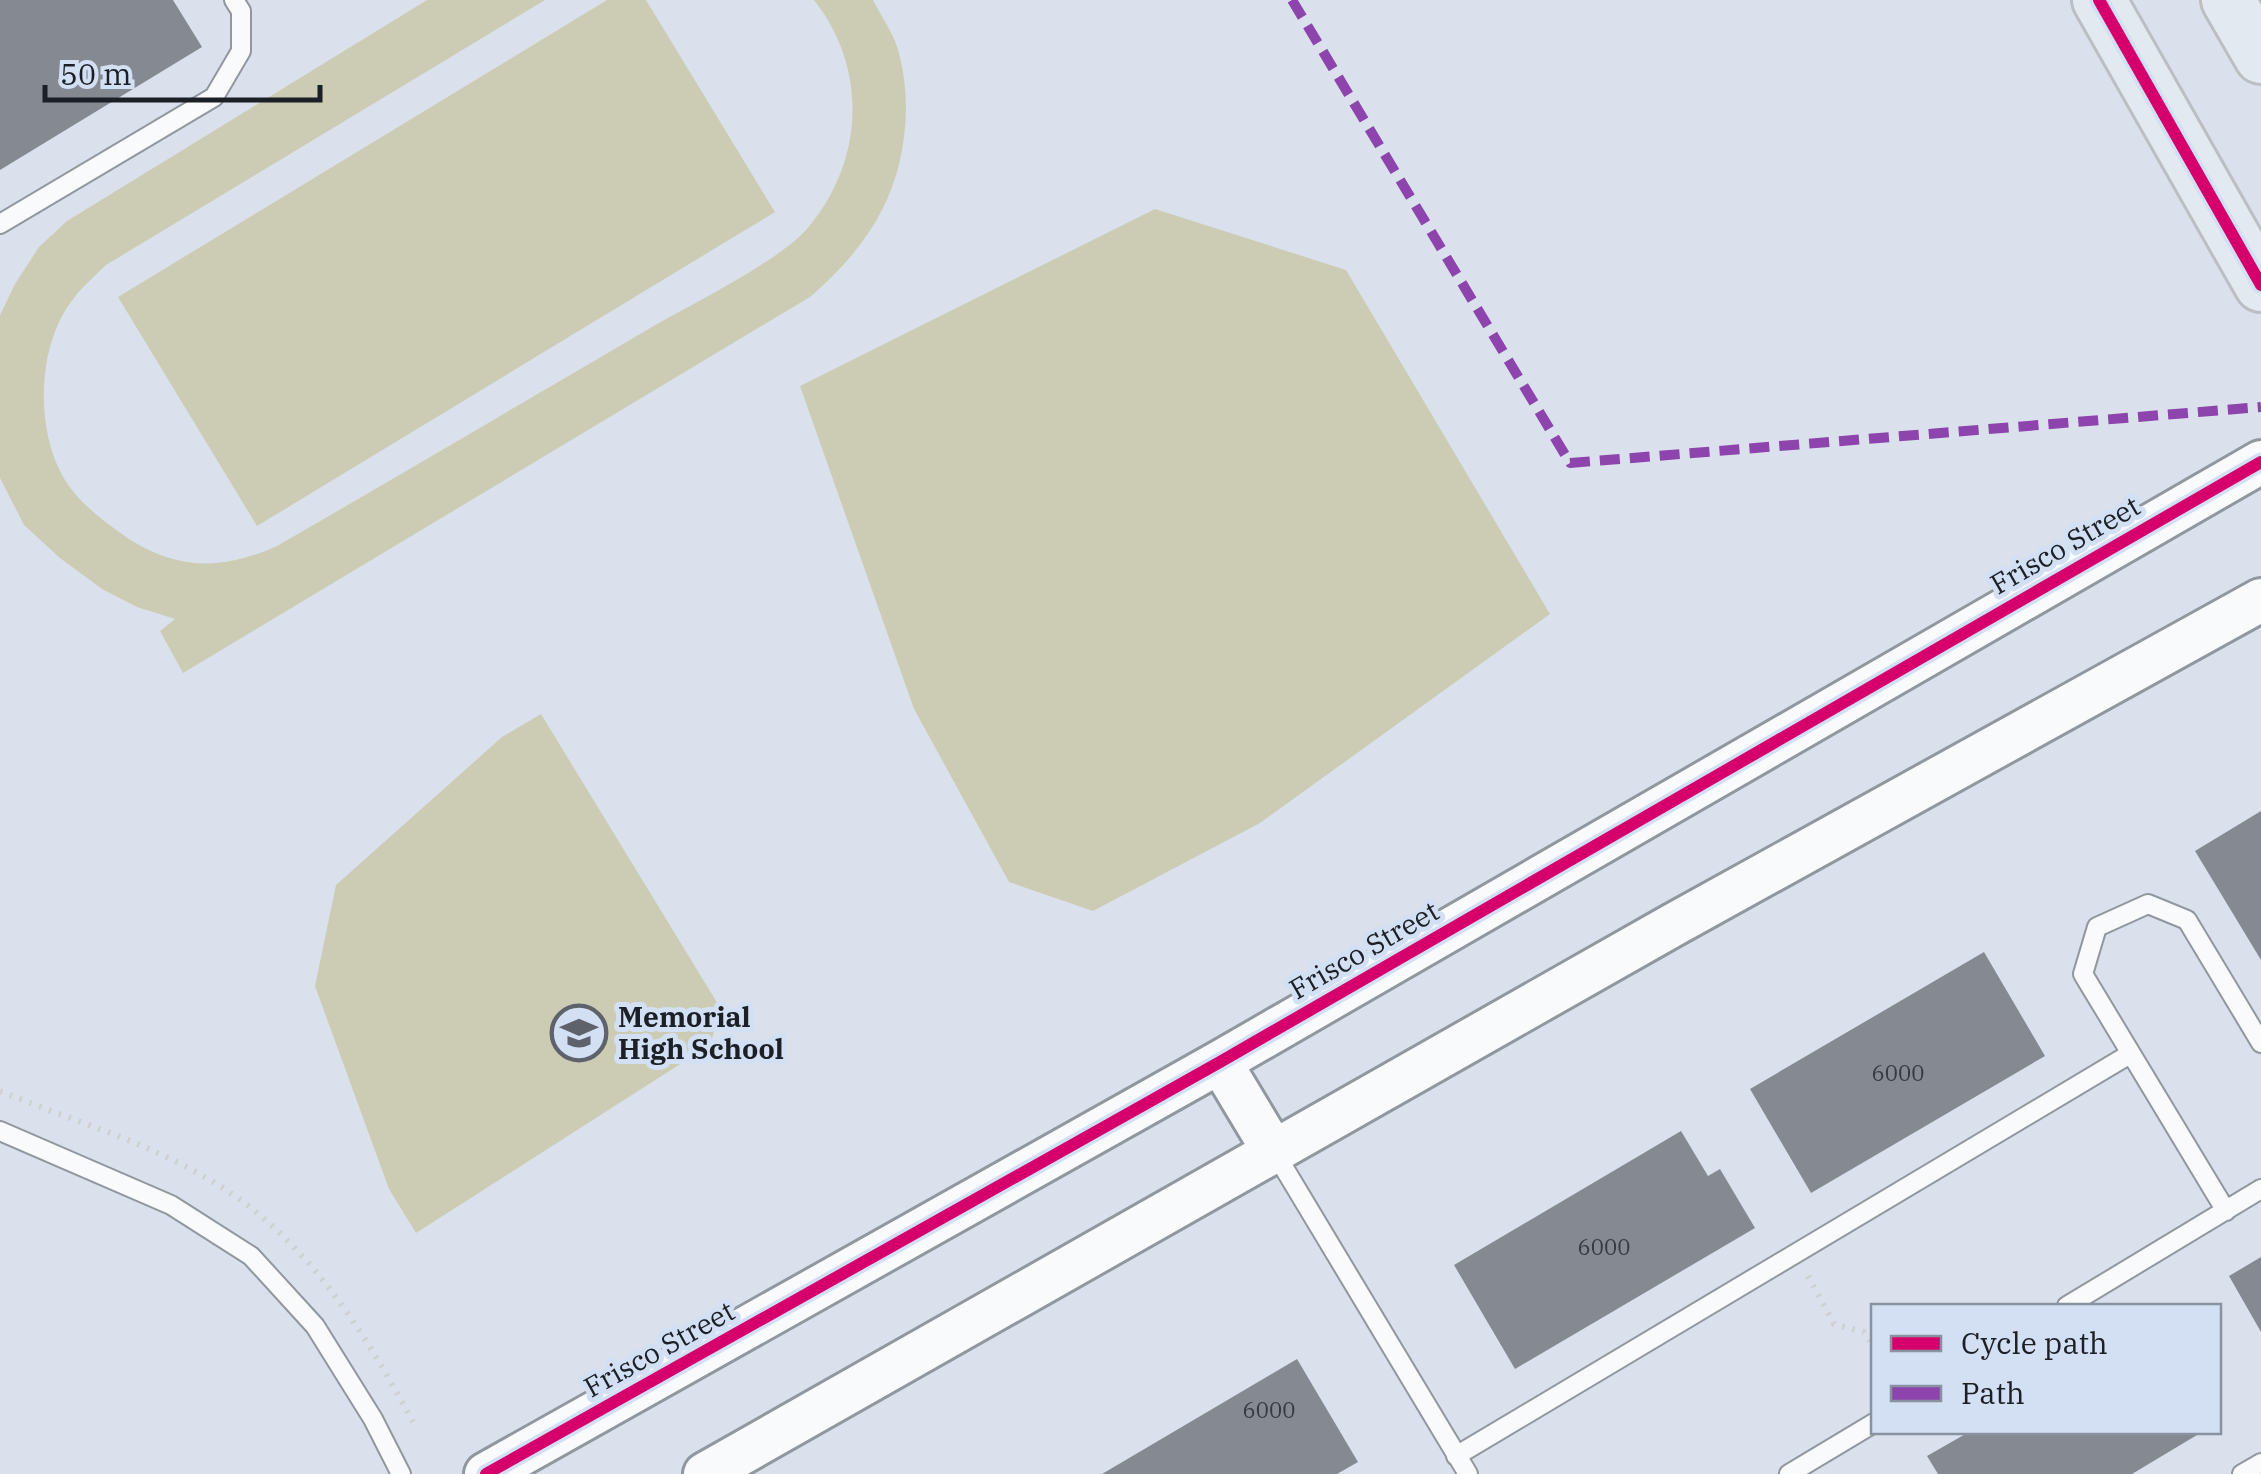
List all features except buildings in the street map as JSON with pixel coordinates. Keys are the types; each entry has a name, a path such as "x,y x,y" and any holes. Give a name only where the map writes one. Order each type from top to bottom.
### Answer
{"main road":[{"path":"2099,0 2261,285"},
{"path":"2238,4 2261,57"}],"street":[{"name":"Frisco Street","path":"486,1474 1220,1062 2261,462"},
{"path":"706,1474 1672,924 2261,600"},
{"path":"1220,1062 1274,1152"}],"lane":[{"path":"0,224 214,97 241,51 240,11 234,0"},
{"path":"2226,1211 2083,974 2097,926 2148,904 2188,920 2261,1043"},
{"path":"1456,1456 2130,1054"},
{"path":"0,1131 171,1205 251,1256 315,1326 402,1474"},
{"path":"1274,1152 1468,1474"},
{"path":"2070,1304 2261,1190"},
{"path":"1789,1474 1871,1425"},
{"path":"2242,1474 2261,1463"}],"path":[{"path":"1796,1254 1834,1324 1864,1332 1871,1343"}],"green space":[{"path":"427,0 545,0 106,265 62,316 53,337 44,384 47,431 53,453 66,482 79,498 138,545 196,563 235,560 277,546 733,282 793,242 825,204 839,176 849,146 852,116 844,56 832,27 814,0 873,0 895,41 904,75 906,110 899,166 891,191 850,257 810,297 183,673 160,631 175,619 137,607 102,589 24,525 0,478 0,315 39,247 67,221"},
{"path":"607,0 646,0 775,212 257,526 118,297"},
{"path":"1155,209 1346,270 1550,614 1260,823 1093,911 1009,882 914,709 800,386"},
{"path":"541,714 721,1009 710,1045 416,1233 389,1189 315,986 336,885 502,737"}],"marked path":[{"path":"1292,0 1570,463 2261,407"}],"cycle path":[{"path":"2099,0 2261,285"},
{"path":"486,1474 1220,1062 2261,462"}],"place":[{"name":"Memorial High School","path":"579,1033"}]}
